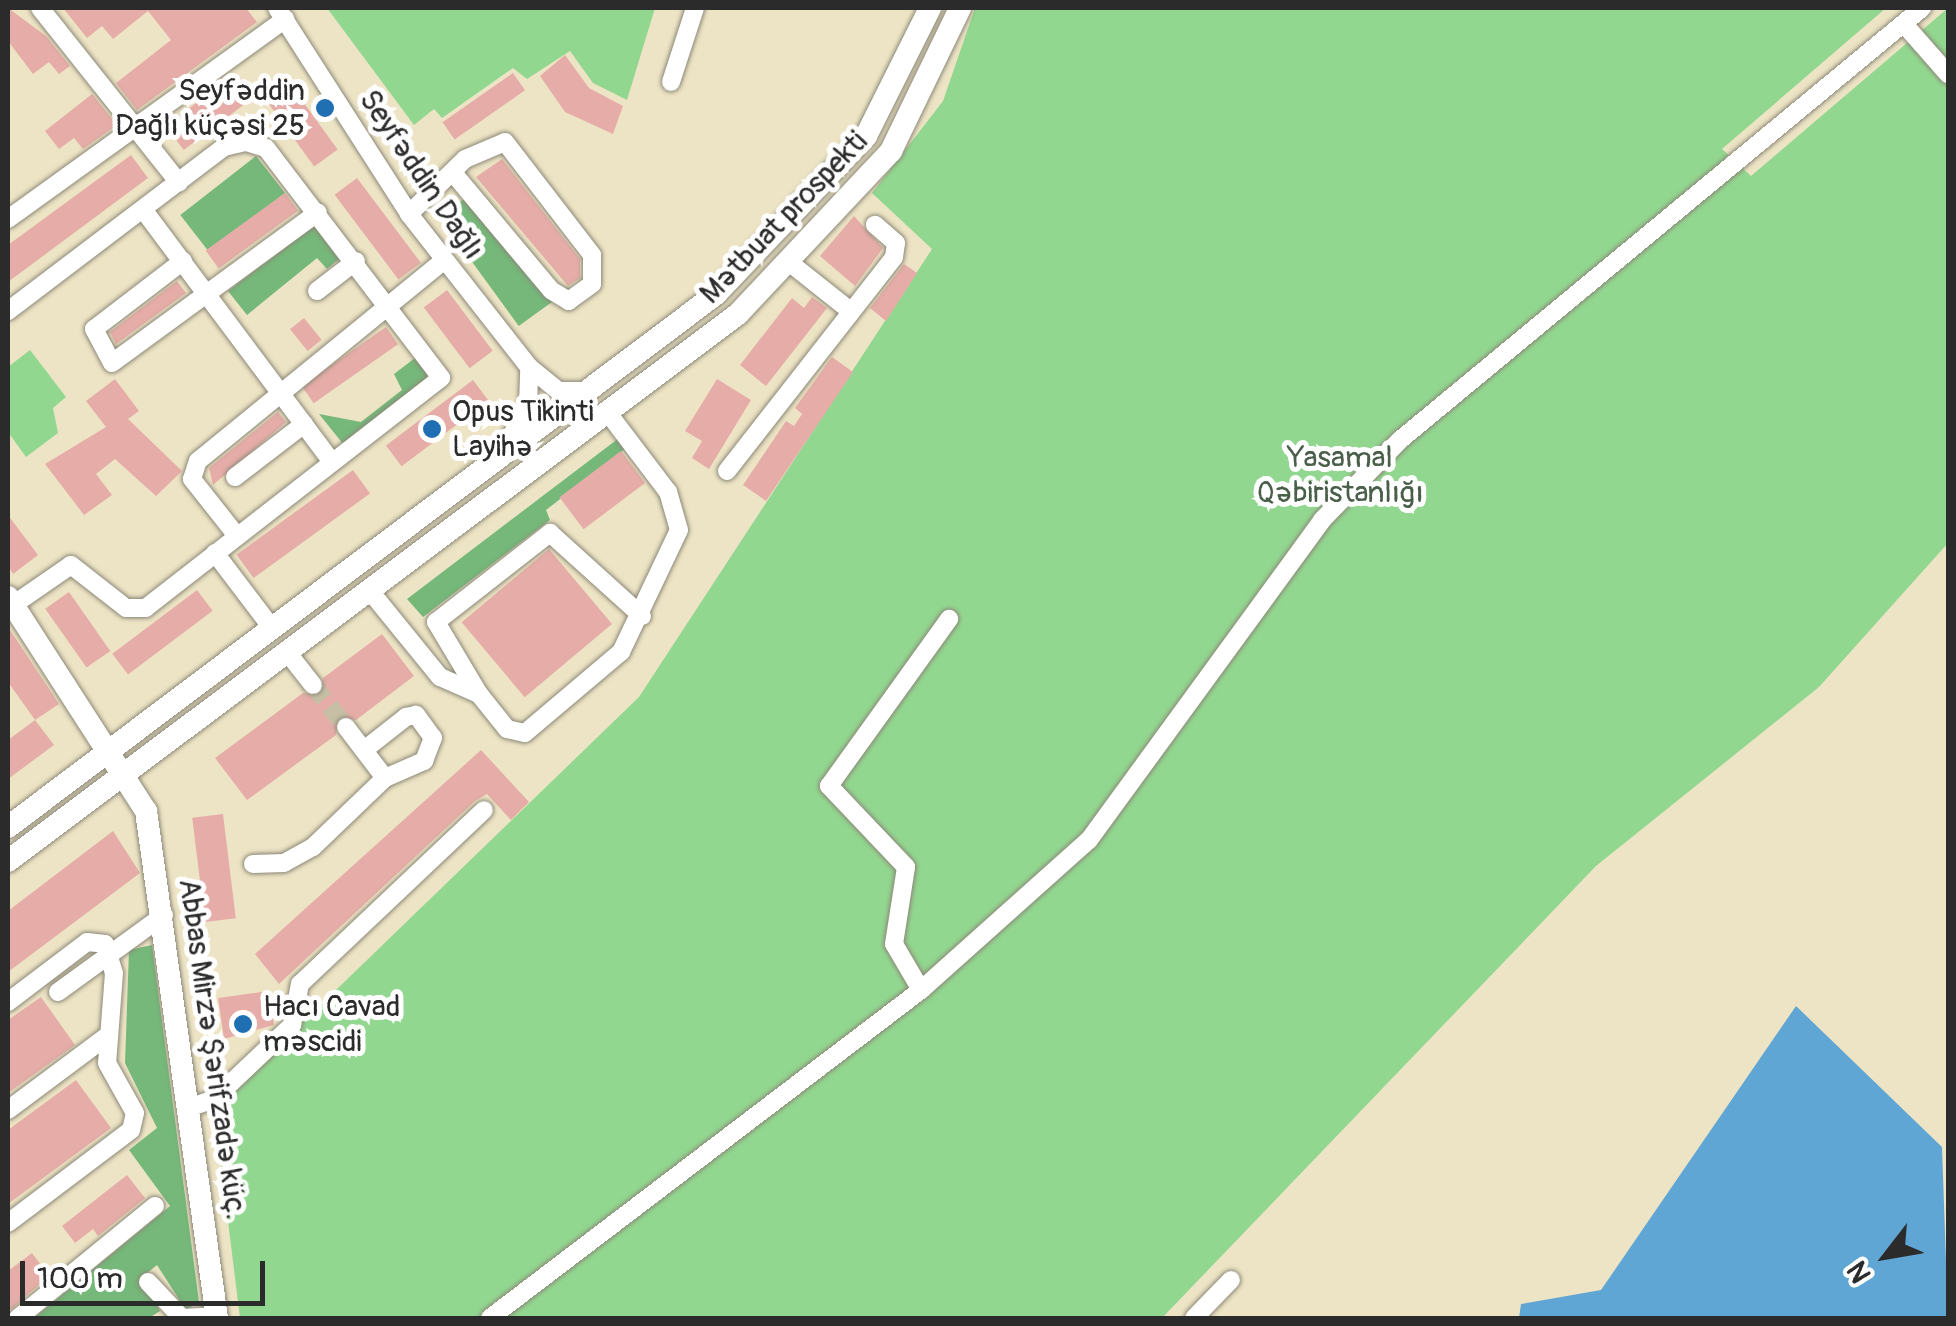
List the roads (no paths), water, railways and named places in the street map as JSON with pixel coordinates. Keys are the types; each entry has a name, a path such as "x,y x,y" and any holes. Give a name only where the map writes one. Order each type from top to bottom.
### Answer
{"main road":[{"name":"Mətbuat prospekti","path":"8,827 716,294 836,171 886,104 930,8"},
{"name":"Mətbuat prospekti","path":"8,861 100,792 131,782 160,748 608,413 790,263 899,139 960,8"},
{"path":"10,601 131,782"},
{"name":"Abbas Mirzə Şərifzadə küç.","path":"131,782 164,916 216,1318"}],"street":[{"path":"40,8 179,184"},
{"path":"671,82 694,8"},
{"path":"490,1318 921,990 1089,840 1322,520 1400,440 1922,8"},
{"path":"8,220 281,14"},
{"name":"Seyfəddin Dağlı","path":"281,14 409,214 529,367"},
{"path":"1904,24 1948,74"},
{"path":"409,214 453,173 495,140 514,148 592,255 592,284 569,301 551,290 453,173"},
{"path":"8,310 144,212 224,147 246,142 266,148 356,260 441,378 146,608 126,608 71,565 10,601"},
{"path":"144,212 184,260 331,461"},
{"path":"184,260 92,338 119,363 318,212"},
{"path":"727,470 848,309 898,250 875,225"},
{"path":"317,291 356,260"},
{"path":"237,536 206,502 193,469 394,310 444,261"},
{"path":"790,263 848,309"},
{"path":"529,367 559,391 592,390"},
{"path":"495,463 528,405 529,367"},
{"path":"608,413 680,516 642,616 609,666 525,733 507,729 479,694 436,622 550,533 642,616"},
{"path":"236,477 304,424"},
{"path":"216,553 272,628"},
{"path":"370,591 440,677 479,694"},
{"path":"921,990 894,944 906,867 829,786 949,619"},
{"path":"287,652 313,685"},
{"path":"253,864 284,863 313,847 386,778 424,762 433,746 426,726 406,717 364,750"},
{"path":"346,728 386,778"},
{"path":"191,1107 255,1062 292,1025 300,984 484,810"},
{"path":"58,992 164,916"},
{"path":"8,1002 87,942 112,951"},
{"path":"8,1223 135,1123 107,1064 112,951"},
{"path":"8,1110 106,1037"},
{"path":"18,1318 155,1206"},
{"path":"1194,1318 1231,1280"},
{"path":"148,1282 182,1318 216,1318"}],"water":[{"path":"1796,1006 1942,1147 1948,1318 1519,1318 1521,1304 1601,1290"}],"tunnel":[{"path":"313,685 346,727"}],"place":[{"name":"Seyfəddin Dağlı küçəsi 25","path":"325,108"},
{"name":"Opus Tikinti Layihə","path":"432,429"},
{"name":"Hacı Cavad məscidi","path":"243,1024"}],"park label":[{"name":"Yasamal Qəbiristanlığı","path":"1340,475"}]}
